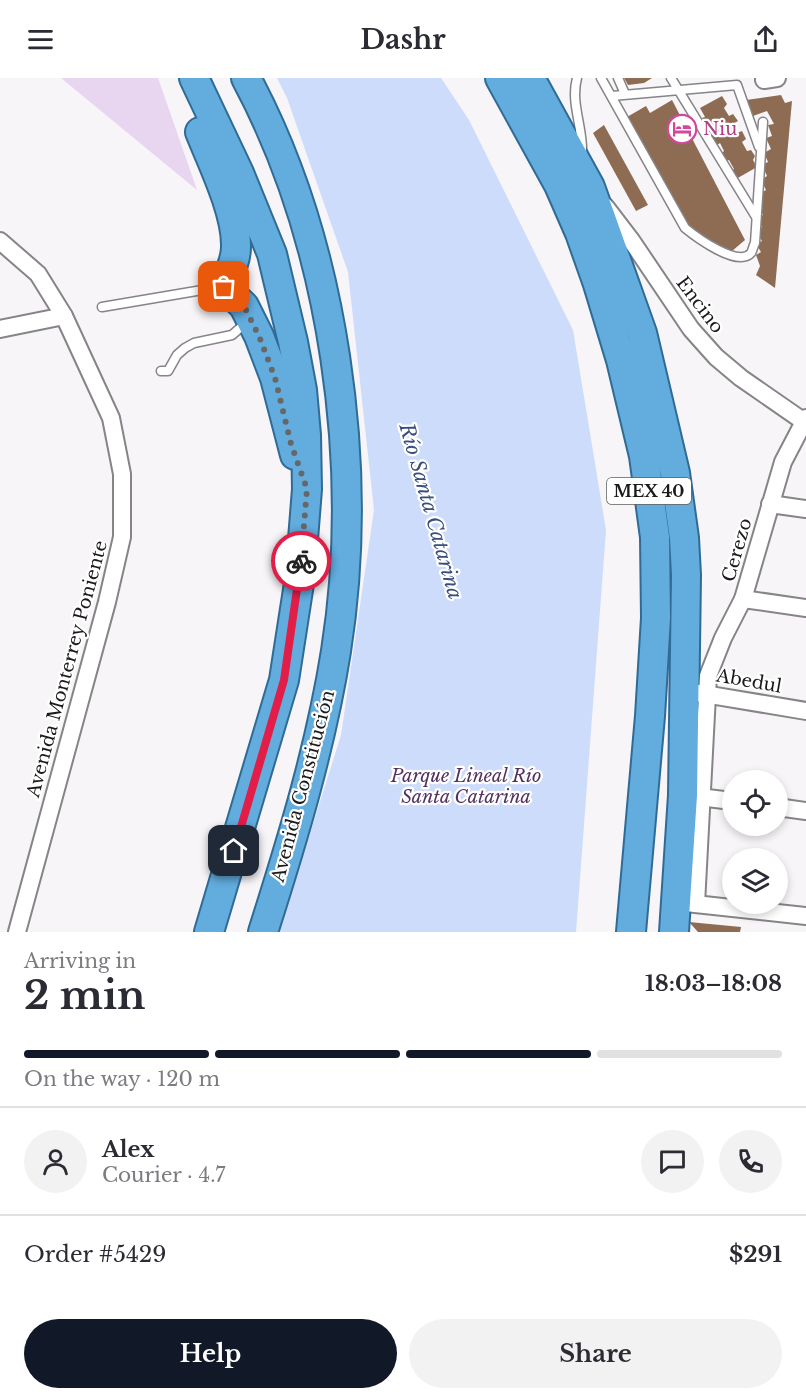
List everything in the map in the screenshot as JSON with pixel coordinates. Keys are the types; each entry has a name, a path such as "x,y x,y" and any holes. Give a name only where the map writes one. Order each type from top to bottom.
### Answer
{"highway":[{"path":"185,78 197,124 234,224 236,248 233,266 224,287 244,306 259,336 275,378 291,444 307,489"},
{"path":"194,78 256,213 272,254 302,390 307,489 300,577 284,680 209,932"},
{"name":"Avenida Constitución","path":"246,78 286,168 315,258 326,304 338,375 345,446 346,493 344,587 336,651 323,721 263,932"},
{"name":"MEX 40","path":"500,78 559,185 580,233 621,360 644,456 655,537 656,618 631,932"},
{"name":"MEX 40","path":"530,78 585,179 642,333 675,473 684,538 696,693 686,903 674,932"},
{"path":"224,932 231,893 228,873"}],"street":[{"name":"Encino","path":"585,179 631,240 691,329 716,357 741,378 805,420"},
{"name":"Avenida Monterrey Poniente","path":"0,241 38,274 64,316 111,418 122,474 122,537 102,622 17,932"},
{"path":"0,329 64,316"},
{"name":"Cerezo","path":"696,693 708,676 743,599 783,462 805,420"},
{"path":"770,504 806,509"},
{"path":"743,599 806,608"},
{"name":"Abedul","path":"696,693 806,711"},
{"path":"692,796 722,800"},
{"path":"788,809 806,811"},
{"path":"686,903 806,916"}],"lane":[{"path":"577,78 574,89 583,140 585,179"},
{"path":"602,78 685,228 693,235 728,254 744,257 751,253 755,243 763,122"},
{"path":"618,78 625,94"},
{"path":"671,78 756,217"},
{"path":"612,96 679,90 737,81 760,150"},
{"path":"102,307 224,287"},
{"path":"161,371 168,370 177,355 185,348 194,343 232,334 250,319"}],"shaded area":[{"path":"61,78 158,78 197,190"}],"water":[{"name":"Río Santa Catarina","path":"277,78 441,78 469,120 573,330 606,530 576,932 279,932 341,735 374,510 348,272 287,98"}],"building":[{"path":"624,78 652,78 644,83 628,85"},
{"path":"781,95 785,103 792,101 775,288 756,275 760,266 756,255 761,252 756,244 762,241 756,231 762,227 757,218 763,215 758,206 763,203 759,194 766,190 761,180 767,176 762,165 768,162 764,153 771,149 766,138 772,136 768,125 774,124 767,111 753,116 746,100"},
{"path":"722,96 727,104 724,108 729,116 733,114 738,121 733,124 737,133 742,131 746,139 742,142 747,151 751,150 755,156 753,160 757,167 736,179 730,172 734,169 729,160 726,161 720,143 716,146 711,136 715,134 711,127 707,128 700,108"},
{"path":"672,100 745,240 732,251 691,232 627,117 646,106 650,113"},
{"path":"604,125 648,205 636,211 593,133"},
{"path":"689,922 741,927 740,932 698,932"}],"way so far":[{"path":"224,287 244,306 259,336 275,378 291,444 307,489 301,561"}],"place":[{"name":"Niu","path":"682,129"}],"route":[{"path":"234,851 284,680 301,561"}],"park label":[{"name":"Parque Lineal Río Santa Catarina","path":"466,786"}]}
